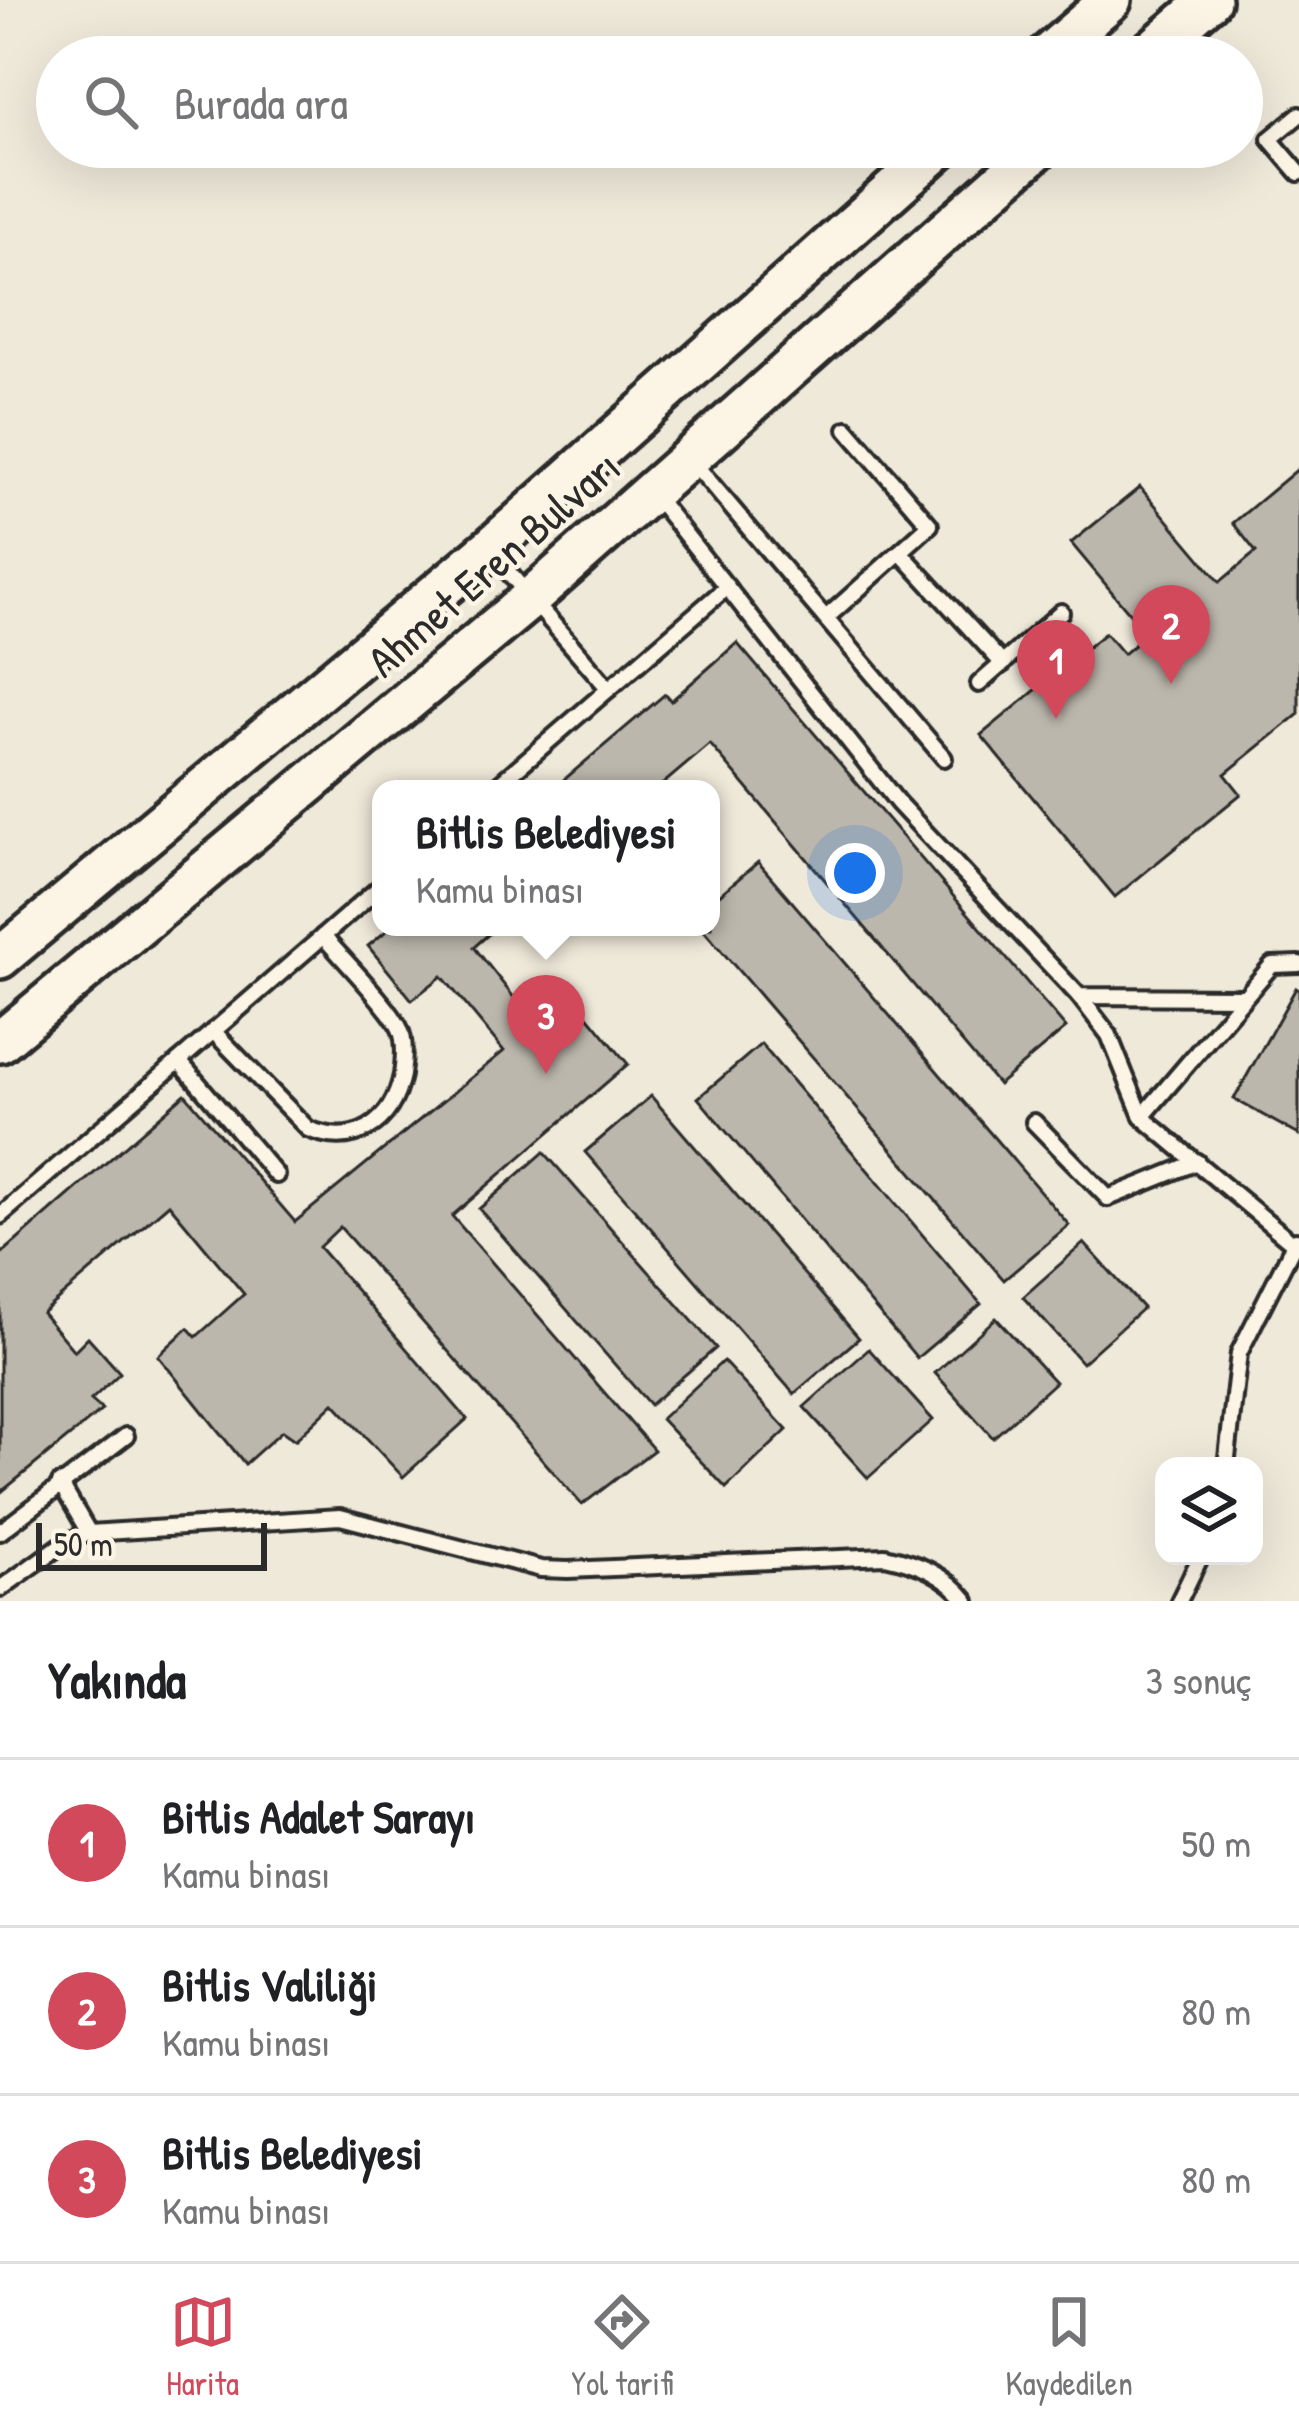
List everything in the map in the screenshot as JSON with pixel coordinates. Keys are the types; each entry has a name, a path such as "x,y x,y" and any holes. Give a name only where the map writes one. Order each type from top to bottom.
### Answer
{"main road":[{"path":"1069,36 1111,0"},
{"path":"1168,36 1210,0"},
{"name":"Ahmet Eren Bulvarı","path":"0,958 489,549 917,168"},
{"name":"Ahmet Eren Bulvarı","path":"0,1042 531,598 1016,168"},
{"path":"873,206 916,254"}],"lane":[{"path":"1299,115 1270,139 1299,173"},
{"path":"826,618 930,525 847,429"},
{"path":"688,457 944,758"},
{"path":"651,491 898,803 1078,996 1108,1035 1142,1117 1296,1240 1239,1353 1227,1457"},
{"path":"489,549 610,688"},
{"path":"899,552 1003,664"},
{"path":"503,780 727,587"},
{"path":"979,685 1061,612"},
{"path":"0,1216 372,894"},
{"path":"213,1031 308,1130 352,1136 379,1123 401,1080 400,1028 323,936"},
{"path":"1142,1117 1272,964 1299,964"},
{"path":"1078,996 1244,997"},
{"path":"179,1061 276,1175"},
{"path":"1034,1121 1108,1198 1196,1162"},
{"path":"0,1532 126,1436"},
{"path":"60,1484 89,1533"},
{"path":"0,1589 68,1541 89,1533 340,1517 554,1570 885,1556 924,1567 967,1601"},
{"path":"1179,1601 1197,1565"}],"building":[{"path":"1299,468 1299,714 1225,774 1241,794 1115,897 981,735 1105,633 1123,654 1147,634 1071,543 1140,487 1220,582 1256,552 1233,523"},
{"path":"737,643 1066,1028 998,1085 710,744 668,780 564,780 665,694 671,701"},
{"path":"758,862 1069,1225 1004,1280 709,936 720,936 720,894"},
{"path":"380,936 487,936 474,947 534,1023 570,994 628,1064 452,1216 654,1450 582,1505 340,1227 319,1247 467,1419 403,1477 334,1403 295,1440 282,1431 245,1464 158,1356 188,1328 196,1337 244,1294 169,1204 42,1313 74,1351 88,1337 120,1373 91,1400 102,1410 0,1493 0,1255 185,1094 295,1222 504,1051 442,976 412,1000 368,946"},
{"path":"1296,988 1299,990 1299,1135 1234,1099"},
{"path":"761,1044 981,1304 917,1358 698,1098"},
{"path":"651,1096 859,1338 794,1394 585,1152"},
{"path":"544,1152 716,1348 650,1405 479,1209"},
{"path":"1084,1243 1143,1308 1082,1363 1023,1297"},
{"path":"996,1318 1055,1382 993,1438 935,1373"},
{"path":"869,1349 933,1420 868,1478 804,1407"},
{"path":"723,1361 787,1430 726,1488 661,1419"}],"place":[{"name":"Bitlis Valiliği","path":"1171,684"},
{"name":"Bitlis Adalet Sarayı","path":"1056,719"},
{"name":"Bitlis Belediyesi","path":"546,1074"}]}
